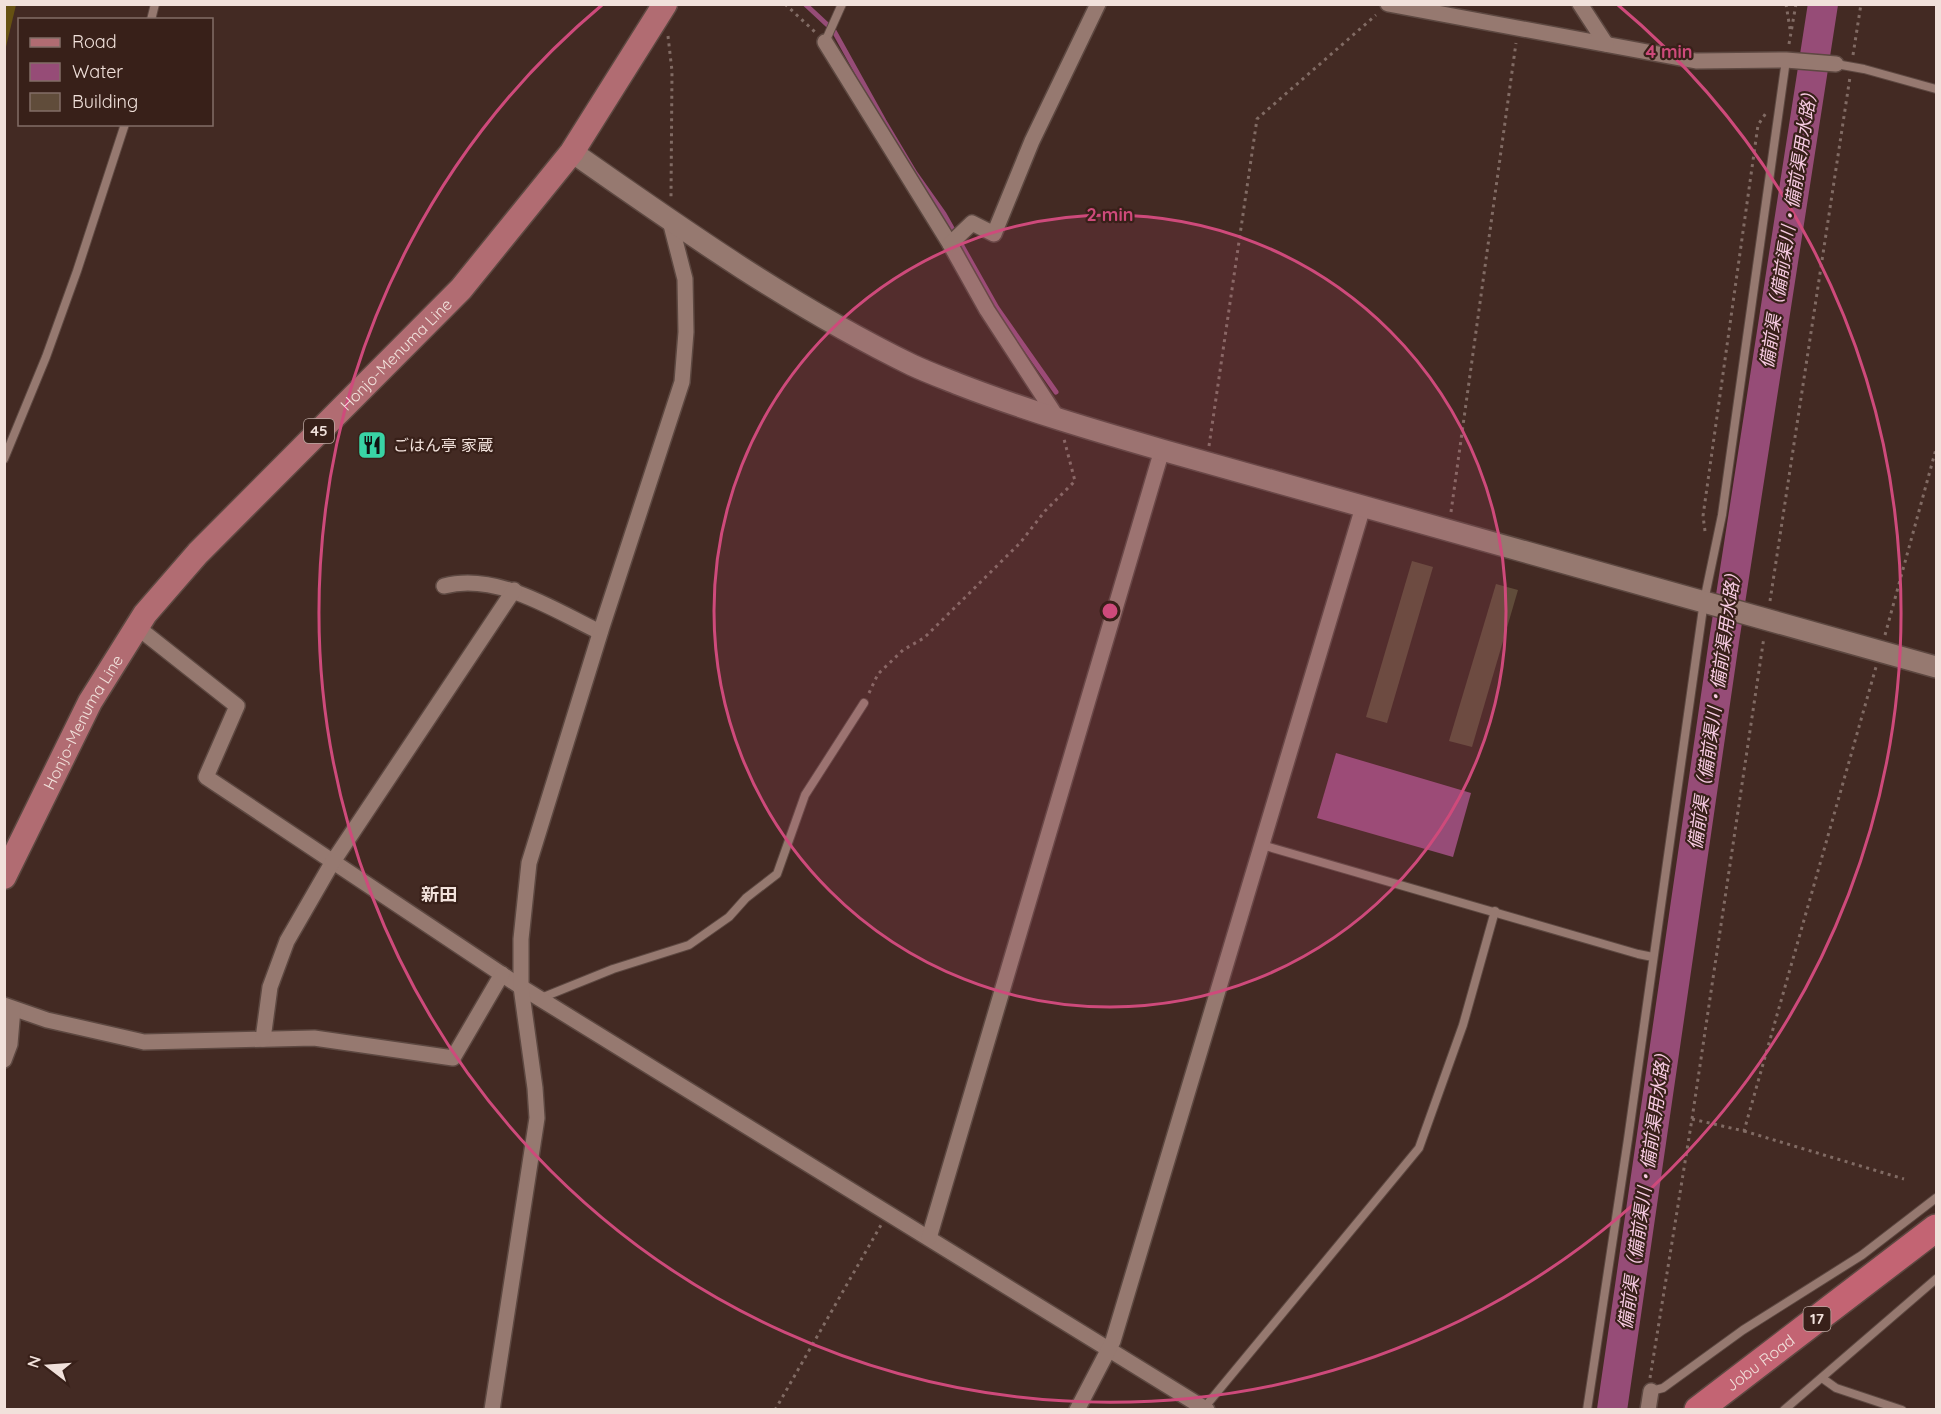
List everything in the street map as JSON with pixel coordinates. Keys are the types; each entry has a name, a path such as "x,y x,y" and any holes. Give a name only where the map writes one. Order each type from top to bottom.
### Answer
{"highway":[{"name":"Jobu Road","path":"1698,1410 1936,1228"}],"main road":[{"name":"Honjo-Menuma Line","path":"4,877 90,702 145,614 198,553 460,289 572,152 666,16"}],"street":[{"path":"950,244 972,223 994,234 1036,132 1098,4"},
{"path":"1580,4 1606,44"},
{"path":"1384,8 1696,61 1790,61 1844,65"},
{"path":"825,42 950,244 987,310 1058,419"},
{"path":"572,152 739,267 826,319 913,366 984,394 1162,450 1936,667"},
{"path":"492,1410 537,1118 521,987 520,939 529,863 600,632 682,382 686,332 685,279 670,221"},
{"path":"929,1238 1162,450"},
{"path":"1077,1410 1110,1349 1363,507"},
{"path":"444,586 460,582 514,590 600,632"},
{"path":"263,1039 270,987 287,941 332,863 514,590"},
{"path":"136,627 237,706 206,777 521,987 1205,1408"},
{"path":"4,1060 10,1044 9,1007 46,1020 144,1042 314,1038 453,1058 502,974"},
{"path":"1648,1410 1651,1391"}],"lane":[{"path":"825,42 843,4"},
{"path":"1587,1410 1713,556 1724,504 1783,88 1790,61"},
{"path":"1844,65 1936,89"},
{"path":"4,459 46,357 124,126"},
{"path":"540,999 613,969 689,945 729,916 746,898 777,874 805,795 864,703"},
{"path":"1260,844 1653,957"},
{"path":"1205,1408 1419,1148 1463,1025 1495,911"},
{"path":"1651,1391 1663,1388 1743,1330 1862,1255 1936,1198"},
{"path":"1784,1410 1936,1279"},
{"path":"1822,1378 1836,1388 1902,1410"}],"path":[{"path":"786,4 825,42"},
{"path":"1786,4 1791,32 1796,4"},
{"path":"1651,1391 1650,1372 1692,1119 1759,617 1844,65 1861,4"},
{"path":"1206,462 1257,119 1384,8"},
{"path":"666,16 672,71 670,221"},
{"path":"1449,532 1518,29"},
{"path":"1713,556 1703,516 1758,124 1783,88"},
{"path":"864,703 878,674 903,650 924,638 1020,543 1045,512 1075,481 1058,419"},
{"path":"1744,1131 1936,449"},
{"path":"1692,1119 1744,1131 1904,1179"},
{"path":"775,1410 888,1213"}],"shaded area":[{"path":"4,5 16,5 5,51"}],"water":[{"path":"1336,753 1471,793 1453,857 1317,818"}],"building":[{"path":"1412,561 1433,567 1387,723 1366,717"},
{"path":"1496,584 1518,590 1472,747 1449,741"}],"waterway":[{"path":"805,4 834,31 884,121 915,173 944,214 997,308 1056,392"},
{"name":"備前渠（備前渠川・備前渠用水路）","path":"1612,1410 1724,641 1823,4"}],"place":[{"name":"ごはん亭 家蔵","path":"372,445"}],"district":[{"name":"新田","path":"439,895"}]}
